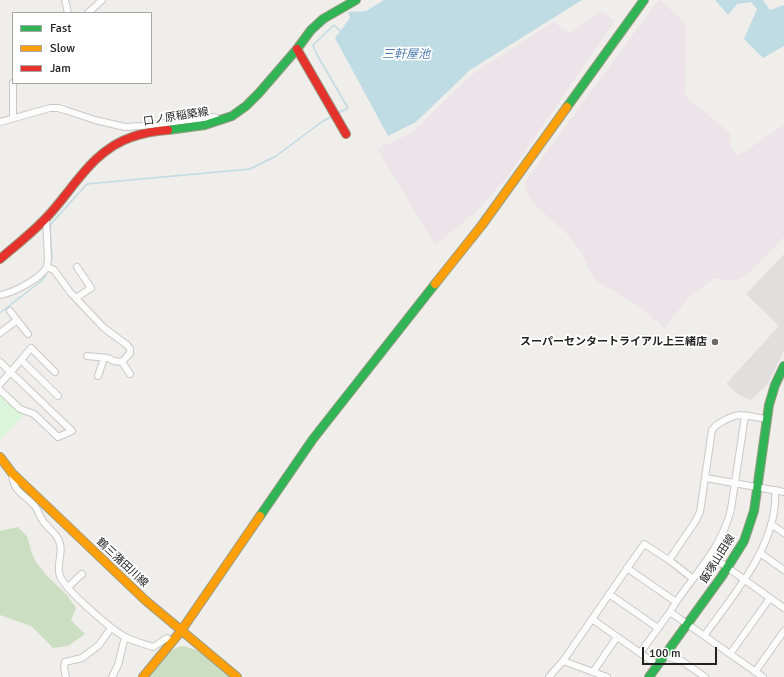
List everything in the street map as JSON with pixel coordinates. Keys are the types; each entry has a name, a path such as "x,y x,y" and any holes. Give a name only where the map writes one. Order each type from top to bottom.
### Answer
{"main road":[{"name":"口ノ原稲築線","path":"0,259 46,218 90,164 100,155 119,142 144,133 205,125 232,116 246,106 297,49 311,30 323,19 356,0"},
{"path":"143,677 181,631 313,439 482,225 644,0"},
{"path":"297,49 346,134"},
{"name":"飯塚山田線","path":"649,677 728,568 742,544 752,515 758,486 766,419 773,392 784,366"},
{"name":"鶴三潴田川線","path":"0,456 6,468 145,600 237,677"}],"street":[{"path":"65,0 68,12"},
{"path":"89,12 102,0"},
{"path":"13,84 13,118"},
{"path":"0,122 50,108 58,108 125,127 214,117 223,120"},
{"path":"0,295 15,290 47,267 46,218"},
{"path":"47,267 54,270 70,292 104,328 128,345 130,353 122,362"},
{"path":"76,298 91,288 77,267"},
{"path":"10,311 28,334"},
{"path":"0,334 18,320"},
{"path":"0,384 31,348 55,372"},
{"path":"87,356 122,362 130,374"},
{"path":"98,376 104,358"},
{"path":"21,360 58,396"},
{"path":"0,362 72,431 58,437 34,414 20,409 0,390"},
{"path":"669,560 695,522 700,512 712,430 714,426 719,422 740,415 766,419"},
{"path":"640,653 670,612 692,578 716,547 728,522 745,416"},
{"path":"6,468 19,492 34,505 44,523 58,538 61,558 59,570 60,576 68,587 111,628 125,637 153,647 167,638 172,641"},
{"path":"706,478 758,486 784,494"},
{"path":"704,636 744,580 760,553 771,524 776,498 775,490"},
{"path":"771,524 784,533"},
{"path":"549,677 592,619 644,544 669,560 692,578"},
{"path":"760,553 784,570"},
{"path":"710,555 784,608"},
{"path":"627,568 676,602"},
{"path":"68,587 82,574"},
{"path":"609,594 658,628"},
{"path":"730,654 770,598"},
{"path":"670,612 762,677"},
{"path":"592,619 657,665"},
{"path":"66,677 64,667 65,662 82,658 99,645 111,628"},
{"path":"755,672 784,632"},
{"path":"112,677 118,665 125,637"},
{"path":"593,672 617,637"},
{"path":"664,656 682,661 705,677"},
{"path":"562,661 607,677"}],"shaded area":[{"path":"658,0 660,0 686,24 685,96 730,133 731,147 738,156 784,125 784,237 747,275 736,280 715,278 690,296 664,328 643,309 595,280 582,253 566,233 532,202 524,186 526,180"},
{"path":"602,11 615,21 509,175 476,212 435,245 377,149 411,133 474,73 553,22 570,33"},
{"path":"784,254 784,350 768,384 751,400 739,395 726,384 779,326 746,294"}],"green space":[{"path":"0,394 18,412 24,414 0,440"},
{"path":"18,527 27,536 36,562 46,575 67,595 76,608 71,620 85,634 68,646 53,648 31,626 0,615 0,531"},
{"path":"184,646 201,652 231,677 148,677 168,653 178,647"}],"water":[{"name":"三軒屋池","path":"384,0 582,0 470,70 416,122 388,136 335,38 350,18 348,12 366,11"},
{"path":"715,0 763,0 770,10 784,5 784,46 763,58 744,39 757,9 751,2 737,4 728,15"}],"waterway":[{"path":"338,113 348,108 316,53 313,45 334,25 340,31"},
{"path":"50,265 52,257 51,224 87,184 250,169 276,156 323,121 333,116"},
{"path":"0,313 40,282 45,277 48,270"}],"traffic: fast":[{"path":"168,130 205,125 232,116 246,106 259,93 297,49 311,30 323,19 356,0"},
{"path":"567,107 644,0"},
{"path":"260,516 313,439 435,284"},
{"path":"649,677 722,576 744,541 754,511 769,405 775,385 784,366"}],"traffic: slow":[{"path":"435,284 482,225 567,107"},
{"path":"0,457 12,473 145,600 237,677"},
{"path":"143,677 181,631 260,516"}],"traffic: jam":[{"path":"297,49 346,134"},
{"path":"0,259 41,224 84,172 105,151 132,137 150,132 168,130"}],"place":[{"name":"スーパーセンタートライアル上三緒店","path":"715,342"}]}
